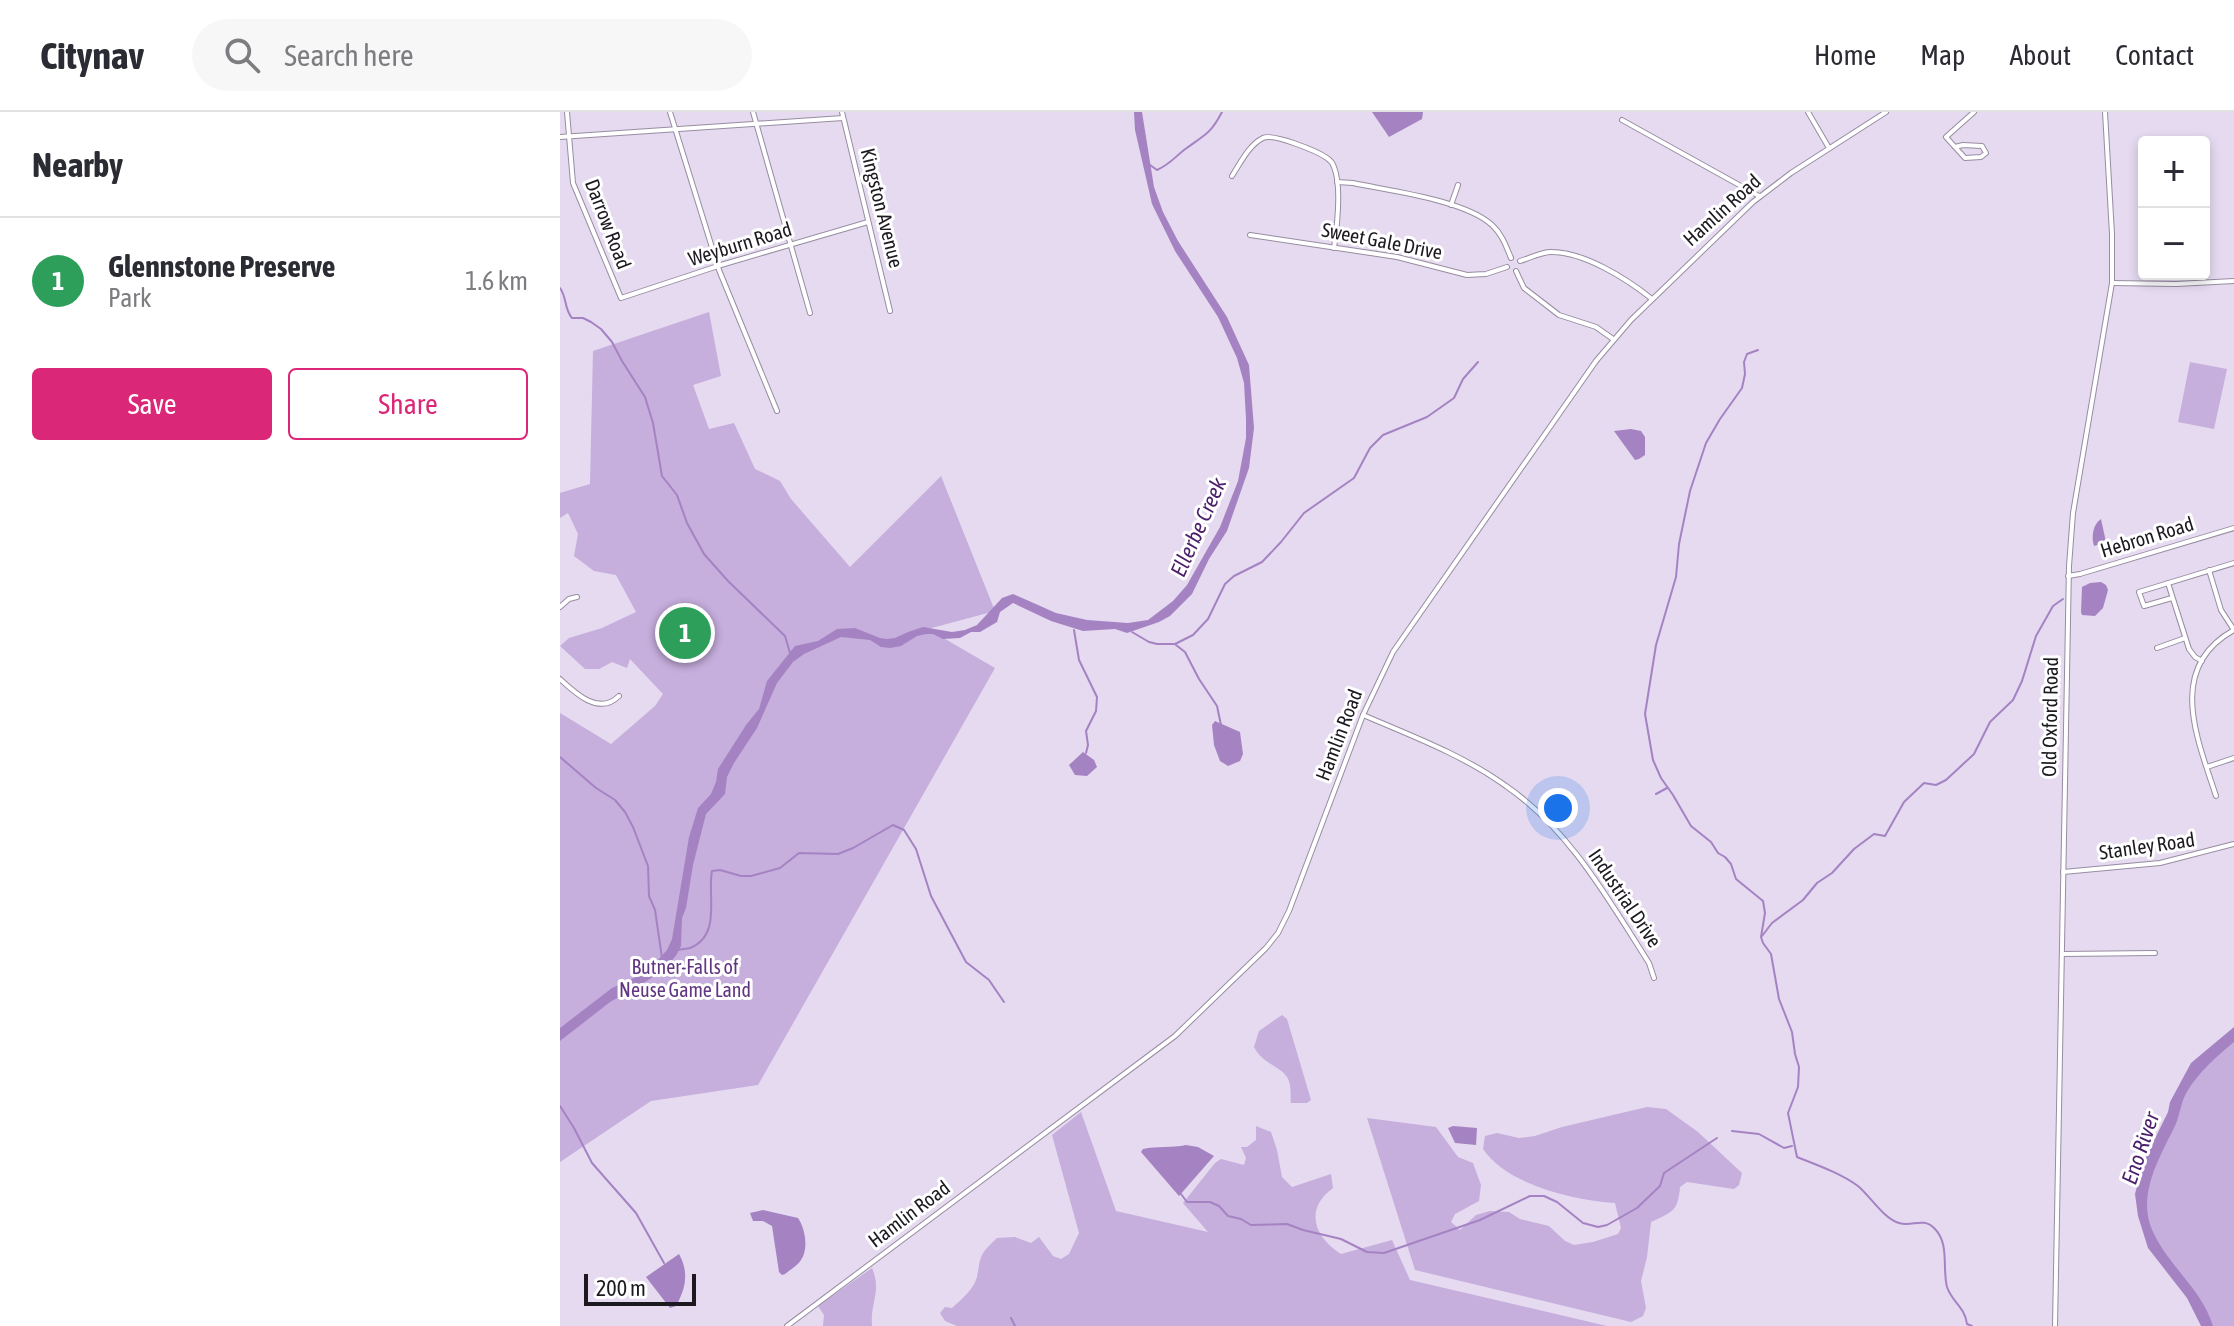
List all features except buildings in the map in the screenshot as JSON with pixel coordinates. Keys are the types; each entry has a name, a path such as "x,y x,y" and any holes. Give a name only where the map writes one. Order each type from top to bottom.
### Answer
{"street":[{"name":"Darrow Road","path":"567,112 570,167 576,193 621,298"},
{"path":"670,112 718,266 777,411"},
{"path":"753,112 810,313"},
{"path":"1808,112 1829,148"},
{"name":"Hamlin Road","path":"787,1326 1175,1036 1259,956 1278,933 1289,911 1363,715 1407,630 1613,339 1759,196 1886,112"},
{"path":"1955,147 1982,146 1986,153 1981,157 1965,158 1955,147 1946,137 1974,112"},
{"name":"Old Oxford Road","path":"2055,1326 2068,576 2073,513 2112,283 2105,112"},
{"path":"560,137 842,115"},
{"name":"Kingston Avenue","path":"842,115 890,311"},
{"path":"1622,120 1759,196"},
{"path":"1232,176 1252,147 1271,135 1327,157 1336,170 1337,182 1338,215 1334,248"},
{"path":"1337,182 1451,205 1473,213 1488,222 1501,237 1511,258"},
{"path":"1451,205 1458,185"},
{"name":"Weyburn Road","path":"621,298 868,222"},
{"name":"Sweet Gale Drive","path":"1250,235 1397,257 1467,275 1486,274 1507,267"},
{"path":"1511,258 1520,261 1547,252 1569,254 1621,276 1652,299"},
{"path":"1511,258 1507,267 1516,271"},
{"path":"1516,271 1520,261"},
{"path":"1516,271 1524,288 1559,315 1596,327 1613,339"},
{"path":"2112,283 2234,281"},
{"name":"Hebron Road","path":"2068,576 2234,528"},
{"path":"2172,598 2144,606 2139,592 2234,563"},
{"path":"2209,570 2221,610 2234,630 2218,641 2202,661 2194,679 2191,709 2194,726 2216,796"},
{"path":"2168,583 2192,655 2202,661"},
{"path":"560,607 577,597"},
{"path":"2157,648 2185,638"},
{"path":"560,679 578,696 592,702 607,703 619,696"},
{"name":"Industrial Drive","path":"1363,715 1458,757 1519,796 1577,854 1649,963 1654,978"},
{"path":"2207,767 2234,758"},
{"name":"Stanley Road","path":"2063,872 2160,863 2234,844"},
{"path":"2062,954 2155,953"}],"green space":[{"name":"Butner-Falls of Neuse Game Land","path":"709,312 721,376 693,385 709,429 734,423 755,469 780,481 791,499 850,567 941,476 995,611 928,629 995,668 758,1085 651,1101 560,1162 560,713 611,744 655,706 663,694 630,659 627,668 612,662 599,669 585,669 560,646 569,638 602,628 636,612 616,575 594,571 574,556 578,534 568,513 560,518 560,493 590,484 593,351"},
{"path":"2190,362 2227,369 2214,429 2178,422"},
{"path":"1282,1015 1287,1019 1311,1100 1307,1103 1291,1103 1287,1077 1254,1047 1259,1031"},
{"path":"2234,1033 2234,1326 2206,1326 2146,1232 2146,1176 2176,1101"},
{"path":"1647,1107 1666,1109 1698,1132 1742,1173 1739,1185 1734,1189 1687,1182 1680,1187 1678,1202 1673,1210 1651,1222 1641,1281 1646,1308 1643,1316 1631,1322 1415,1270 1367,1118 1436,1127 1458,1157 1473,1163 1481,1185 1479,1201 1455,1214 1451,1222 1460,1230 1476,1215 1490,1211 1509,1212 1520,1219 1549,1226 1574,1245 1618,1234 1621,1228 1615,1203 1562,1194 1525,1181 1494,1162 1483,1149 1485,1136 1497,1133 1519,1138 1535,1136"},
{"path":"1081,1112 1116,1211 1208,1232 1183,1203 1221,1159 1244,1165 1246,1158 1241,1147 1247,1147 1256,1140 1256,1126 1271,1132 1282,1177 1292,1187 1331,1174 1333,1188 1318,1205 1316,1222 1324,1239 1341,1254 1392,1240 1410,1280 1607,1326 957,1326 945,1321 940,1313 945,1307 952,1308 970,1290 982,1256 997,1238 1015,1237 1031,1243 1039,1237 1053,1256 1061,1259 1069,1254 1079,1233 1052,1135"},
{"path":"872,1268 876,1290 872,1326 823,1326 824,1315 818,1306"}],"shaded area":[{"path":"1134,112 1142,112 1154,187 1163,212 1227,317 1249,365 1254,428 1249,468 1227,531 1192,594 1170,616 1127,633 1115,629 1083,631 1051,621 1013,603 1000,612 997,622 980,632 971,632 960,638 943,639 926,634 890,648 881,647 870,640 841,637 804,654 793,662 777,683 757,728 727,777 725,794 706,814 682,918 681,946 677,954 650,979 610,1002 560,1041 560,1028 612,988 647,972 667,950 672,939 689,837 698,808 711,794 718,769 759,709 767,681 795,646 818,641 837,629 855,628 887,639 923,627 952,632 965,630 977,625 1002,598 1013,594 1056,613 1087,620 1128,623 1148,620 1173,601 1187,585 1220,527 1238,481 1246,438 1244,383 1237,358 1218,317 1175,251 1152,204 1135,130"},
{"path":"1372,112 1423,112 1422,119 1389,137"},
{"path":"1614,431 1641,431 1645,437 1645,455 1635,460"},
{"path":"2101,519 2106,542 2094,546 2093,531"},
{"path":"2101,582 2108,590 2103,608 2095,616 2082,615 2082,587"},
{"path":"1215,721 1240,732 1243,754 1240,761 1228,766 1220,761 1214,745 1212,725"},
{"path":"1083,752 1094,760 1097,767 1087,776 1075,775 1069,765"},
{"path":"2234,1027 2234,1042 2203,1071 2185,1095 2155,1168 2148,1194 2149,1221 2154,1234 2194,1290 2213,1326 2201,1326 2187,1298 2148,1248 2135,1194 2143,1163 2191,1063"},
{"path":"1448,1128 1477,1128 1476,1145 1455,1143"},
{"path":"1198,1147 1214,1156 1179,1196 1141,1152 1148,1148"},
{"path":"763,1210 798,1218 803,1227 805,1245 800,1262 782,1275 772,1226 763,1221 753,1221 750,1213"},
{"path":"679,1254 684,1267 684,1286 676,1306 670,1308 646,1277"}],"waterway":[{"path":"1150,165 1157,170 1169,163 1206,134 1222,112"},
{"path":"560,288 572,318 583,318 601,329 645,397 662,476 677,495 687,523 704,554 785,636 790,653"},
{"path":"1758,350 1747,354 1742,388 1706,443 1690,491 1676,577 1656,645 1645,714 1653,760 1691,826 1731,864 1736,879 1763,901 1765,913 1761,937 1771,954 1779,999 1792,1032 1799,1067 1798,1087 1788,1113 1797,1157 1851,1181 1893,1220 1904,1224 1926,1223 1934,1228 1944,1248 1947,1287 1964,1313 1967,1324 1972,1326"},
{"path":"1132,632 1157,644 1175,644 1193,635 1208,619 1225,584 1262,562 1304,513 1354,478 1370,448 1383,435 1427,417 1454,398 1463,379 1478,362"},
{"path":"1762,936 1772,923 1803,900 1854,849 1874,834 1885,836 1904,802 1924,783 1936,785 1946,780 1974,754 1990,722 2013,700 2036,636 2053,606 2063,599"},
{"path":"1074,630 1079,660 1097,697 1096,711 1086,731 1086,753"},
{"path":"1176,645 1185,652 1217,706 1221,725"},
{"path":"560,757 615,800 633,827 648,866 649,896 655,910 662,958"},
{"path":"1656,794 1667,788"},
{"path":"678,950 690,948 706,934 711,914 712,871 751,876 780,868 799,853 838,854 893,825 904,830 916,849 931,896 966,962 989,980 1004,1002"},
{"path":"560,1106 592,1163 636,1213 664,1263"},
{"path":"1732,1131 1759,1134 1784,1148 1792,1146"},
{"path":"1181,1194 1187,1202 1210,1202 1228,1216 1251,1225 1287,1224 1341,1239 1367,1252 1384,1253 1480,1220 1530,1196 1544,1196 1557,1202 1583,1223 1598,1227 1607,1225 1637,1208 1660,1186 1664,1173 1717,1138"},
{"path":"1011,1318 1015,1326"}],"place":[{"name":"Glennstone Preserve","path":"685,633"}],"water label":[{"name":"Ellerbe Creek","path":"1198,527"},
{"name":"Eno River","path":"2140,1148"}]}
